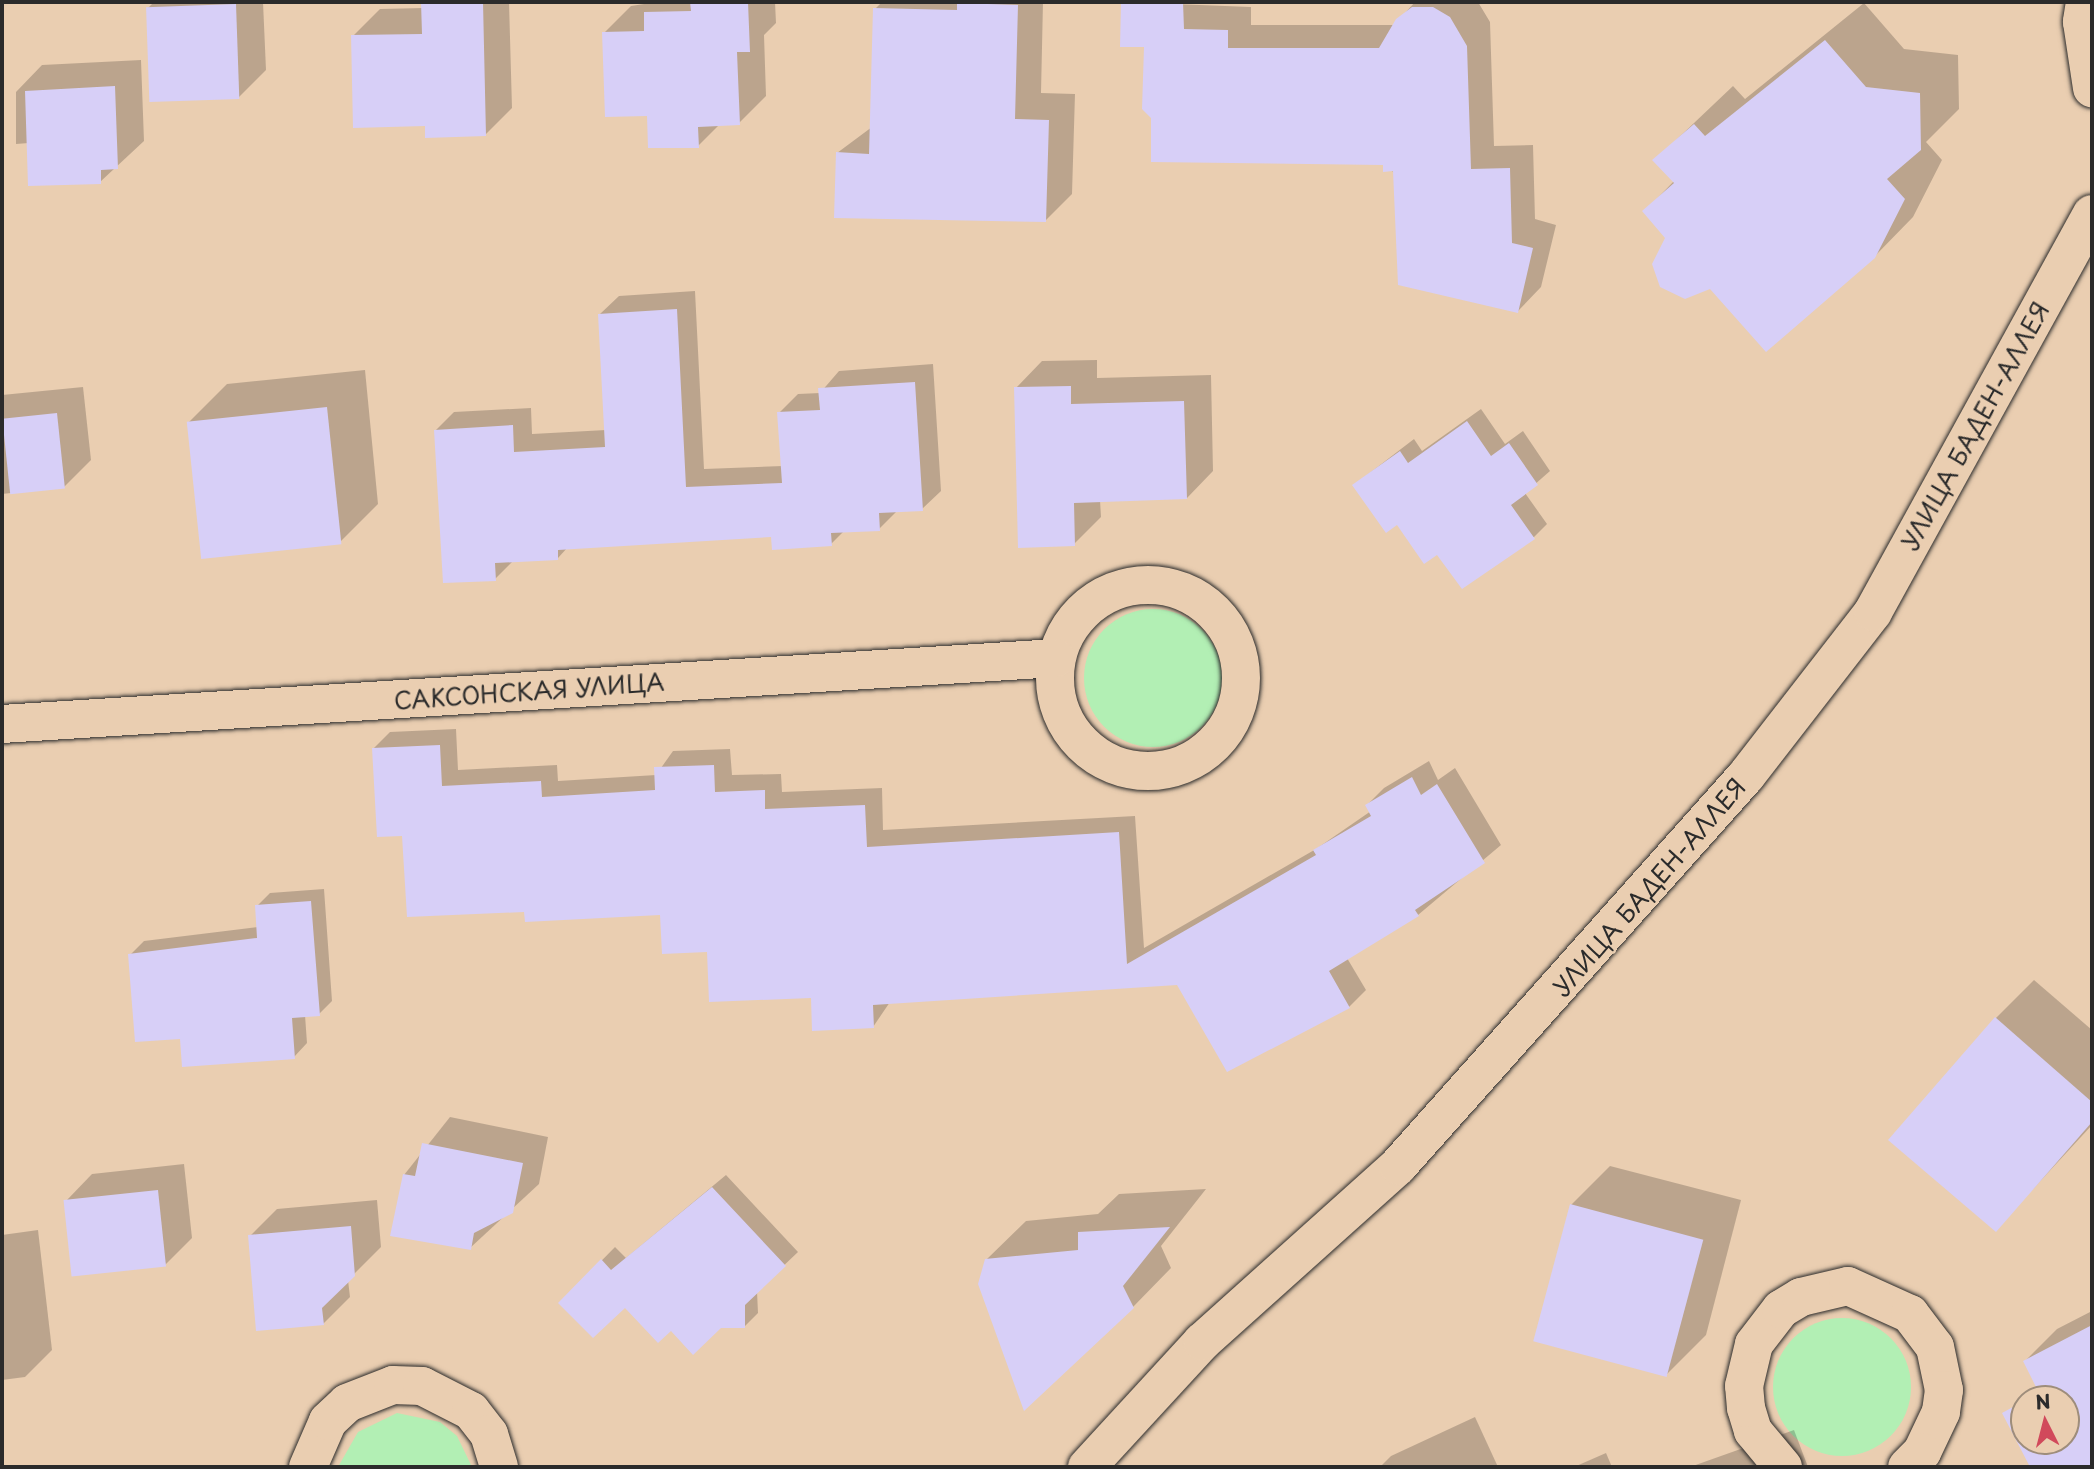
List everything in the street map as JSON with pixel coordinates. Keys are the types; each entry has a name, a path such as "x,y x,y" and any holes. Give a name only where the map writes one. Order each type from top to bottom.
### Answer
{"street":[{"path":"2085,2 2082,22 2092,88"},
{"name":"УЛИЦА БАДЕН-АЛЛЕЯ","path":"1087,1467 1202,1342 1398,1166 1746,776 1873,612 2092,214"},
{"path":"1135,585 1164,586 1213,610 1239,658 1241,686 1234,715 1217,741 1164,770 1134,771 1080,743 1054,688 1056,658 1067,631 1092,604 1135,585"},
{"name":"САКСОНСКАЯ УЛИЦА","path":"2,724 1056,658"},
{"path":"1783,1467 1753,1431 1746,1408 1744,1386 1755,1344 1781,1309 1801,1297 1848,1286 1910,1314 1938,1358 1941,1412 1922,1452 1907,1467"},
{"path":"308,1467 328,1421 347,1403 393,1385 422,1386 471,1411 489,1434 499,1467"}],"green space":[{"path":"1153,609 1179,615 1202,629 1216,652 1222,678 1216,704 1202,727 1179,741 1153,747 1127,741 1104,727 1090,704 1084,678 1090,652 1104,629 1127,615"},
{"path":"1842,1318 1868,1323 1891,1338 1906,1361 1911,1387 1906,1413 1891,1436 1868,1451 1842,1456 1816,1451 1793,1436 1778,1413 1773,1387 1778,1361 1793,1338 1816,1323"},
{"path":"397,1413 440,1422 457,1436 472,1467 338,1467 358,1432"}],"building":[{"path":"421,2 483,2 486,136 425,138 425,126 353,128 351,35 422,34"},
{"path":"690,2 748,2 750,52 737,52 740,125 698,127 699,148 648,148 647,116 605,117 602,32 644,31 644,12 691,11"},
{"path":"1121,2 1183,2 1184,29 1228,30 1228,48 1379,48 1396,19 1412,7 1433,7 1450,17 1467,46 1471,169 1510,168 1512,243 1533,248 1518,313 1398,285 1393,171 1383,172 1383,165 1151,162 1151,118 1142,109 1144,47 1120,47"},
{"path":"957,3 1018,5 1015,119 1049,120 1046,222 834,218 836,152 869,154 873,8 957,10"},
{"path":"236,4 239,99 149,102 146,7"},
{"path":"1825,40 1866,87 1920,93 1921,150 1887,179 1905,199 1875,258 1766,352 1710,289 1685,299 1660,287 1652,264 1665,238 1642,211 1674,183 1652,160 1694,124 1705,136"},
{"path":"115,86 118,169 101,170 101,184 28,186 25,91"},
{"path":"677,309 686,487 782,483 777,412 820,410 818,388 915,382 923,511 879,513 880,531 831,533 832,546 772,550 771,537 558,550 558,560 495,563 496,581 443,583 434,430 513,425 514,452 605,447 598,314"},
{"path":"1071,386 1071,404 1184,401 1187,499 1074,503 1075,546 1018,548 1014,387"},
{"path":"327,407 341,544 201,559 187,422"},
{"path":"57,413 65,489 10,494 2,419"},
{"path":"1467,421 1491,456 1509,443 1538,485 1511,505 1535,539 1462,589 1437,555 1424,564 1397,525 1386,533 1352,485 1400,451 1408,463"},
{"path":"440,745 442,786 541,781 542,797 655,790 654,767 714,765 715,792 765,790 765,809 865,805 867,847 1119,832 1127,964 1316,855 1313,850 1371,816 1365,805 1412,777 1421,795 1437,784 1485,863 1415,910 1419,916 1329,971 1350,1008 1227,1072 1177,985 873,1005 874,1028 812,1031 811,998 709,1002 707,952 662,954 660,915 525,922 524,912 407,917 402,836 377,837 372,748"},
{"path":"311,901 320,1016 292,1018 295,1059 182,1067 180,1039 135,1042 128,954 257,938 255,905"},
{"path":"1995,1017 2092,1102 2092,1122 1996,1232 1888,1140"},
{"path":"422,1143 523,1163 513,1213 474,1233 471,1250 390,1236 403,1174 415,1176"},
{"path":"712,1187 786,1266 745,1305 745,1328 721,1328 693,1355 671,1331 658,1343 625,1308 593,1338 558,1303 601,1259 611,1270"},
{"path":"158,1190 166,1267 72,1277 64,1200"},
{"path":"1570,1204 1703,1240 1667,1377 1533,1341"},
{"path":"351,1226 355,1276 322,1308 324,1325 256,1331 248,1235"},
{"path":"1170,1227 1123,1286 1134,1308 1024,1411 978,1284 985,1259 1078,1250 1078,1232"},
{"path":"2092,1325 2092,1467 2030,1467 2024,1455 2080,1455 2080,1385 2035,1385 2023,1361"},
{"path":"2010,1409 2010,1428 2002,1413"}]}
